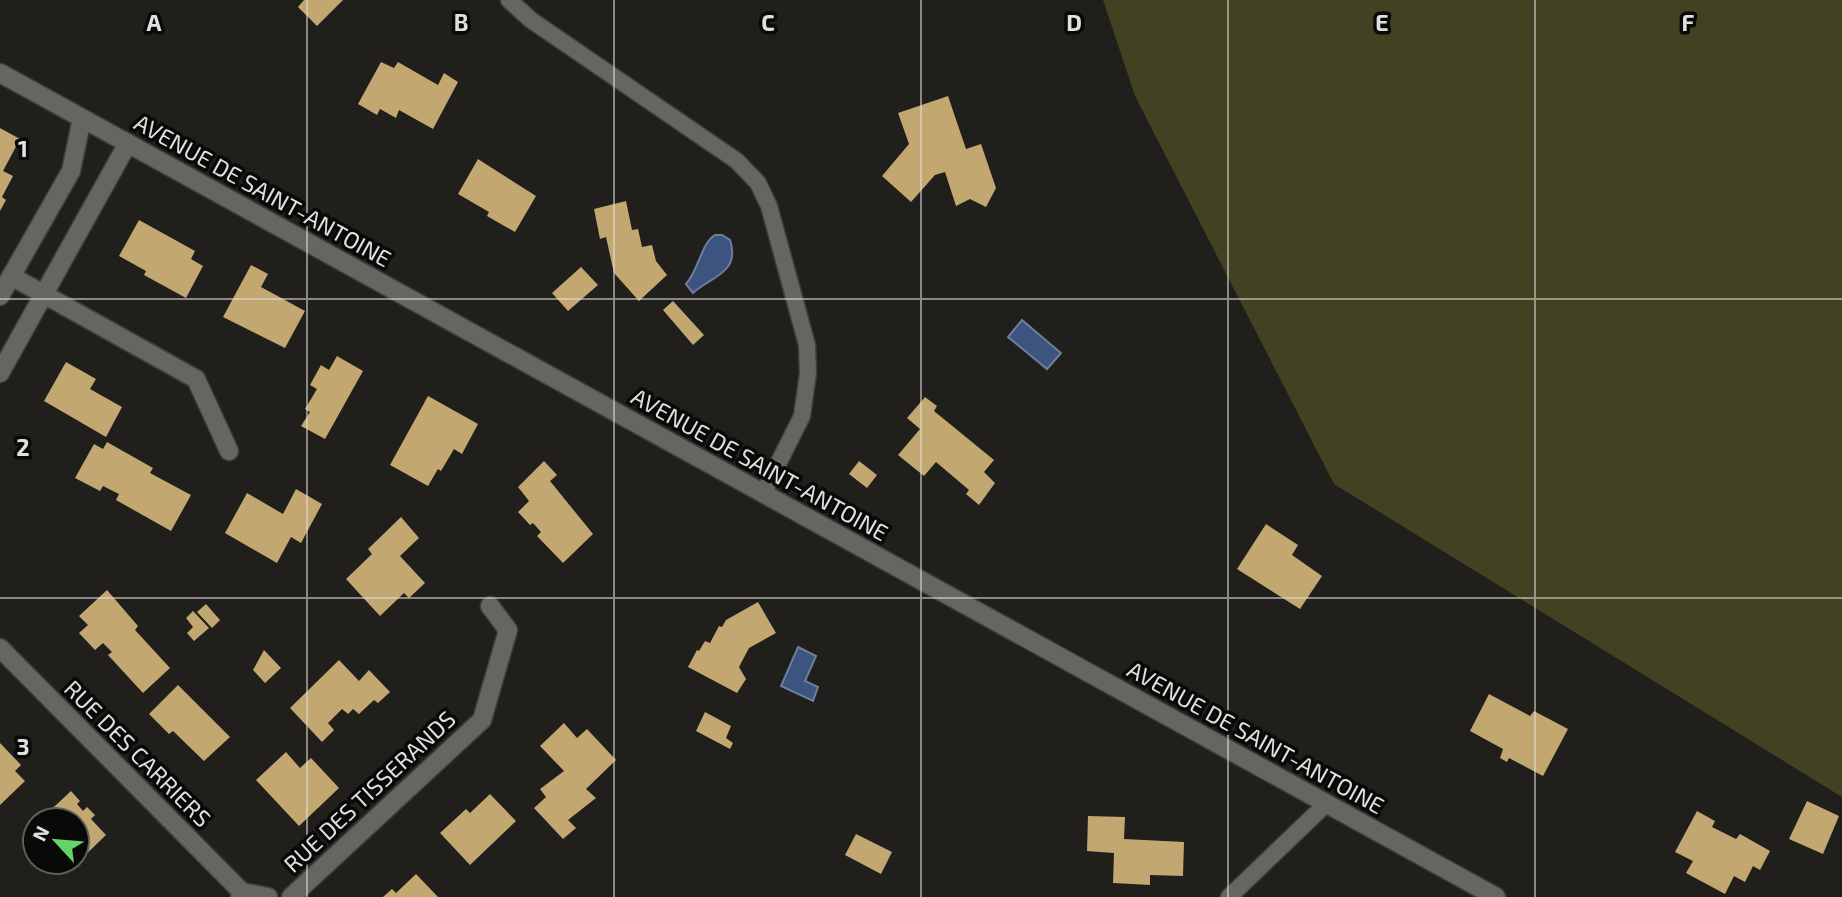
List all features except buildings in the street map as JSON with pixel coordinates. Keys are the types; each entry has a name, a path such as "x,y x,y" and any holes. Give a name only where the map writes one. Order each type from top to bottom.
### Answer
{"street":[{"name":"AVENUE DE SAINT-ANTOINE","path":"0,73 1496,897"},
{"path":"0,296 71,171 82,118"},
{"path":"0,373 128,143"},
{"path":"12,276 196,379 229,451"},
{"name":"RUE DES TISSERANDS","path":"291,897 482,720 508,631 490,606"},
{"name":"RUE DES CARRIERS","path":"0,648 241,894"},
{"name":"RUE DES TISSERANDS","path":"241,894 268,897"}],"lane":[{"path":"509,0 531,20 737,162 758,183 769,206 807,345 808,373 802,416 763,494"},
{"path":"1229,897 1327,803"}],"green space":[{"path":"1103,0 1842,0 1842,797 1334,484 1135,96"}],"water":[{"path":"715,235 722,235 730,240 731,260 722,273 693,293 686,284 706,244"},
{"path":"1022,320 1061,353 1047,369 1008,337"},
{"path":"798,647 816,656 805,681 818,687 813,701 781,686"}]}
